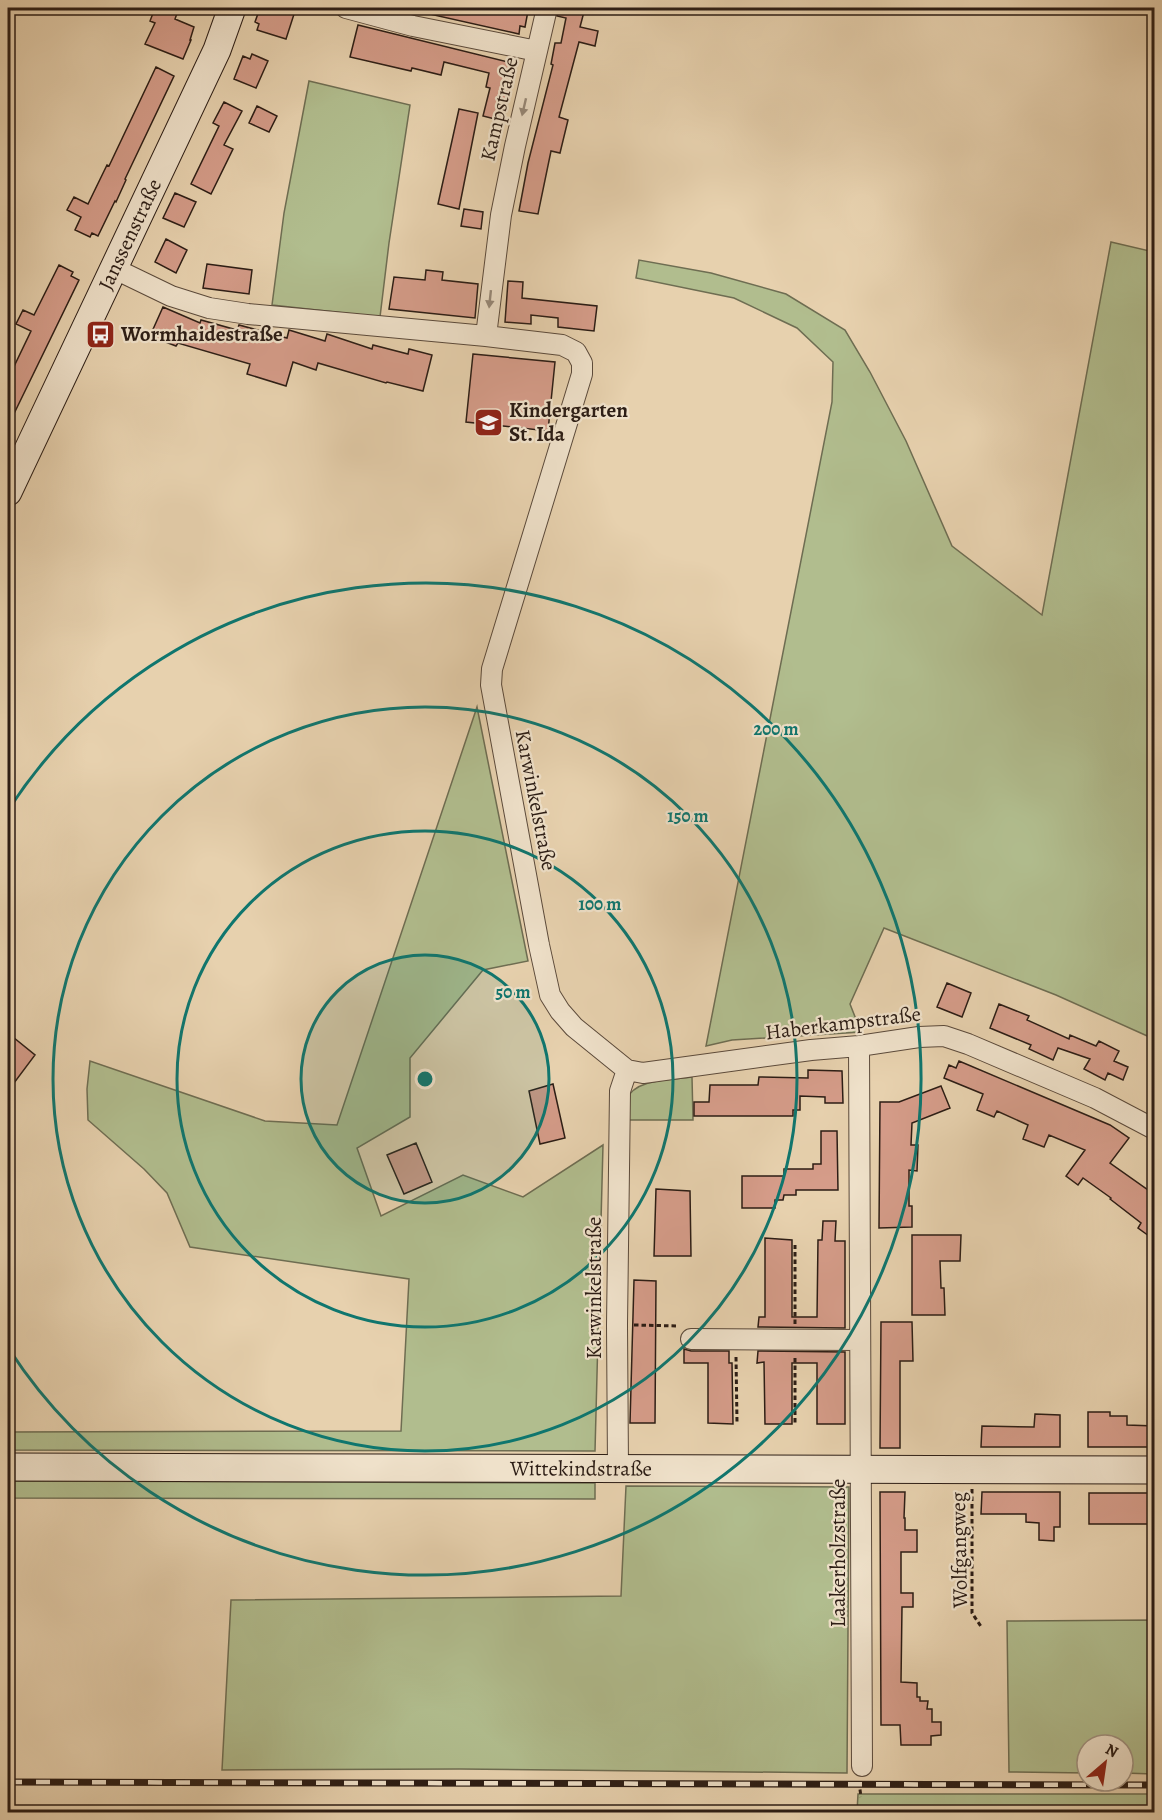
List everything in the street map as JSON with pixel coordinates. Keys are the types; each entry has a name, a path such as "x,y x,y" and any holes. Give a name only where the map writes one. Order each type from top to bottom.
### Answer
{"main road":[{"name":"Janssenstraße","path":"8,492 217,50 232,8"},
{"name":"Wittekindstraße","path":"8,1467 1155,1470"}],"street":[{"name":"Kampstraße","path":"346,8 413,26 537,51 514,146 501,215 486,336"},
{"path":"537,51 547,8"},
{"path":"113,268 171,296 209,308 248,314 486,336"},
{"name":"Karwinkelstraße","path":"486,336 562,345 576,351 582,363 582,374 492,669 491,685 550,995 574,1027 627,1070 620,1091 618,1468"},
{"name":"Haberkampstraße","path":"627,1070 644,1072 919,1037 944,1036 1095,1098 1155,1129"},
{"name":"Laakerholzstraße","path":"859,1046 862,1766"},
{"path":"692,1340 860,1340"}],"path":[{"path":"617,1325 678,1326 692,1340"},
{"path":"736,1340 736,1422"},
{"name":"Wolfgangweg","path":"975,1470 972,1485 972,1613 982,1628"}],"green space":[{"path":"309,81 410,105 380,317 272,305 284,213"},
{"path":"1111,242 1154,252 1154,1039 1056,995 884,928 850,1004 861,1032 732,1040 706,1046 832,402 833,362 797,328 734,298 636,278 639,260 711,273 786,294 845,330 906,441 952,546 1042,615"},
{"path":"477,707 528,961 483,970 410,1058 410,1117 357,1148 381,1216 463,1175 523,1197 603,1145 595,1451 8,1450 8,1432 401,1431 409,1279 190,1247 167,1193 144,1169 88,1120 87,1089 90,1061 265,1121 337,1125"},
{"path":"692,1077 693,1120 625,1120 626,1100 637,1088 655,1081"},
{"path":"8,1481 595,1483 595,1499 8,1498"},
{"path":"626,1486 849,1487 847,1773 460,1769 222,1770 231,1600 621,1596"},
{"path":"1154,1620 1154,1774 1135,1773 1135,1733 1075,1733 1075,1773 1009,1772 1007,1621"},
{"path":"858,1794 1154,1794 1154,1812 857,1812"}],"building":[{"path":"155,8 179,8 175,19 194,27 183,59 145,44 155,23 150,21"},
{"path":"260,8 296,8 286,39 257,30 259,24 255,22"},
{"path":"426,8 524,8 528,11 525,27 520,26 519,34 425,13"},
{"path":"559,8 585,8 580,27 598,31 595,46 579,42 559,117 568,120 560,153 551,151 538,214 519,211 528,163 553,65 551,64 555,43 561,43 566,18 557,16"},
{"path":"358,25 516,64 505,103 507,104 503,121 483,116 490,88 486,87 489,73 444,62 441,75 412,68 411,71 350,57"},
{"path":"252,54 268,61 256,88 234,79 243,56 250,59"},
{"path":"156,67 174,76 116,202 98,236 92,233 90,237 75,230 81,217 67,210 74,197 88,204 107,165 109,166"},
{"path":"224,102 242,111 224,145 233,149 211,194 191,184 219,126 213,123"},
{"path":"257,106 277,116 269,132 249,123"},
{"path":"459,109 478,113 459,209 438,204"},
{"path":"175,193 196,202 184,227 163,218"},
{"path":"464,209 483,212 481,229 461,226"},
{"path":"166,239 187,250 176,273 155,262"},
{"path":"207,264 252,270 249,294 203,288"},
{"path":"59,265 73,272 71,276 79,280 8,426 8,379 31,331 16,324 23,310 34,315"},
{"path":"426,270 443,272 442,280 478,284 475,318 389,309 394,277 425,280"},
{"path":"508,281 523,282 522,298 597,306 594,331 558,327 558,318 531,315 531,324 505,322"},
{"path":"163,307 200,323 201,320 237,330 239,325 287,338 289,330 325,341 327,334 372,349 373,345 408,354 409,349 432,355 423,391 386,383 318,363 316,370 293,362 286,386 247,374 250,364 178,343 176,346 150,336"},
{"path":"473,354 555,362 548,431 466,422"},
{"path":"947,983 971,993 962,1017 937,1007"},
{"path":"999,1004 1029,1016 1027,1020 1069,1039 1070,1035 1096,1046 1099,1041 1119,1051 1114,1061 1128,1067 1123,1080 1108,1073 1105,1080 1084,1069 1090,1059 1058,1048 1053,1060 1029,1049 1031,1045 990,1028"},
{"path":"8,1033 35,1055 8,1091"},
{"path":"959,1061 1110,1125 1129,1138 1110,1163 1155,1195 1155,1233 1152,1231 1149,1236 1138,1228 1141,1223 1083,1178 1078,1185 1066,1176 1085,1150 1049,1135 1044,1147 1023,1139 1028,1125 997,1111 994,1117 977,1110 983,1094 944,1078 949,1065 956,1068"},
{"path":"808,1070 842,1071 843,1103 825,1103 825,1097 800,1096 800,1110 793,1110 793,1116 694,1116 694,1102 709,1102 710,1085 758,1085 759,1077 808,1078"},
{"path":"553,1084 565,1138 540,1144 529,1091"},
{"path":"941,1086 950,1108 912,1123 911,1145 918,1145 917,1171 909,1170 909,1206 912,1206 912,1227 879,1228 880,1102 899,1102"},
{"path":"821,1131 837,1131 838,1190 796,1190 796,1195 784,1195 783,1200 775,1200 775,1208 742,1208 742,1176 784,1176 784,1169 813,1169 813,1164 821,1164"},
{"path":"416,1143 432,1182 404,1194 387,1155"},
{"path":"656,1189 690,1191 691,1256 654,1256"},
{"path":"823,1221 836,1221 835,1241 845,1241 845,1328 758,1327 759,1317 765,1317 765,1238 792,1240 792,1317 817,1317 818,1240 822,1240"},
{"path":"912,1235 961,1235 960,1261 940,1261 945,1315 912,1315"},
{"path":"634,1280 656,1281 655,1423 630,1423"},
{"path":"881,1322 912,1322 913,1361 900,1361 900,1448 880,1448"},
{"path":"684,1349 729,1351 729,1363 732,1363 733,1424 708,1423 708,1363 684,1363"},
{"path":"758,1351 845,1352 845,1424 817,1424 817,1363 792,1363 792,1424 765,1424 764,1362 757,1363"},
{"path":"1088,1412 1110,1412 1110,1416 1127,1416 1127,1425 1155,1426 1155,1447 1088,1447"},
{"path":"1035,1414 1060,1415 1060,1447 981,1447 982,1426 1034,1427"},
{"path":"880,1492 905,1492 905,1530 917,1530 917,1552 901,1552 901,1593 913,1593 913,1607 902,1607 901,1682 917,1683 917,1697 920,1697 920,1701 928,1701 927,1709 932,1709 932,1722 941,1722 941,1735 931,1736 931,1745 901,1745 900,1725 881,1725"},
{"path":"982,1492 1060,1492 1060,1527 1054,1527 1054,1541 1039,1540 1039,1523 1026,1522 1026,1514 981,1514"},
{"path":"1089,1493 1155,1493 1155,1524 1089,1524"}],"railway":[{"path":"8,1782 1154,1785"}],"place":[{"name":"Wormhaidestraße","path":"100,334"},
{"name":"Kindergarten St. Ida","path":"488,422"}]}
